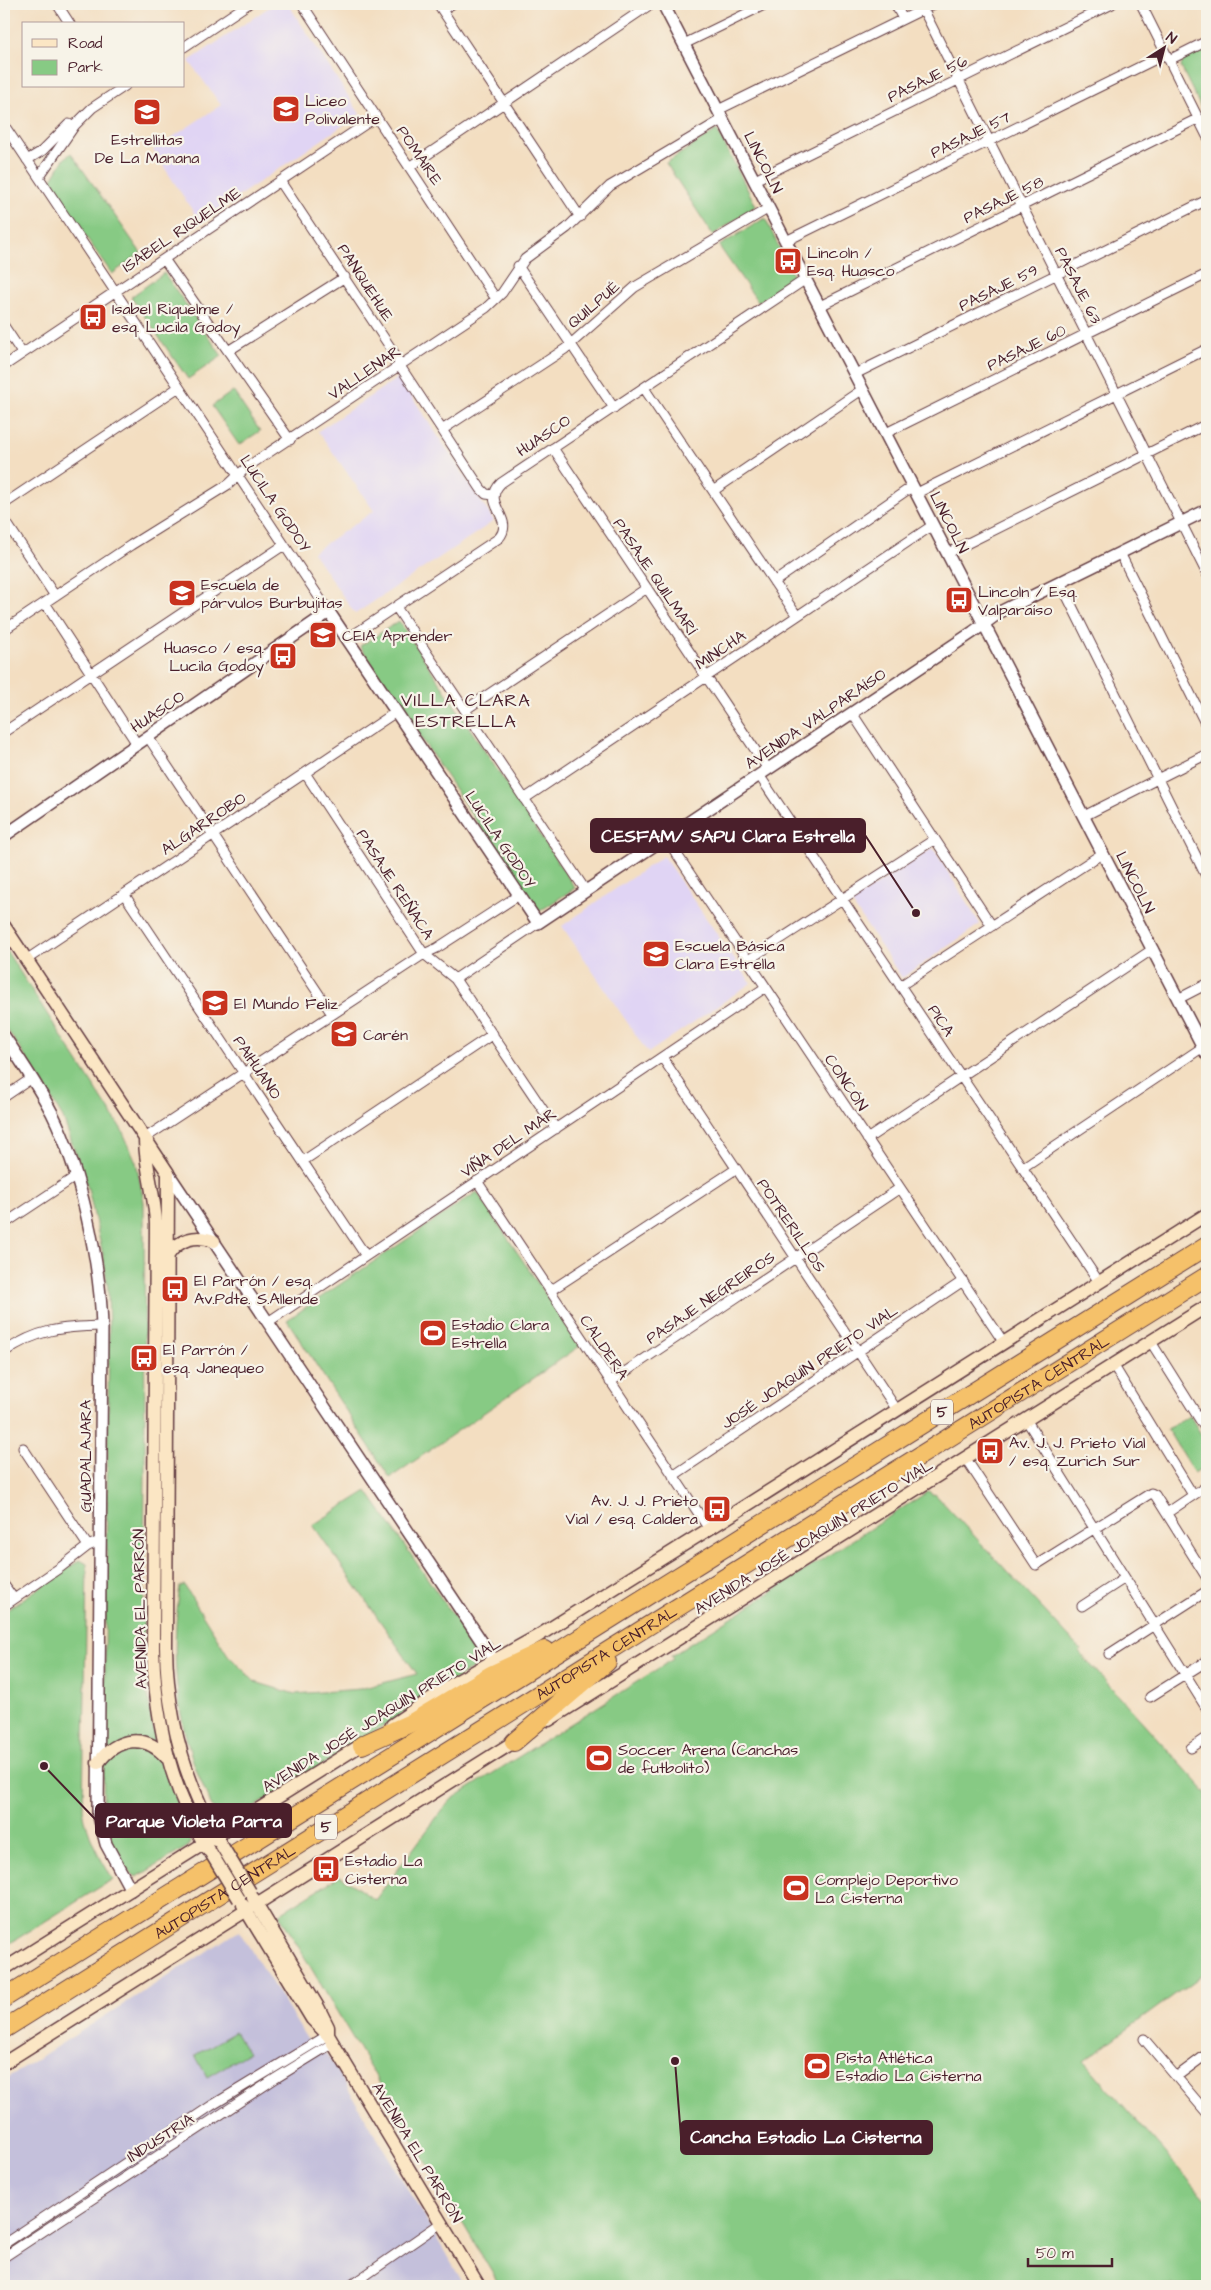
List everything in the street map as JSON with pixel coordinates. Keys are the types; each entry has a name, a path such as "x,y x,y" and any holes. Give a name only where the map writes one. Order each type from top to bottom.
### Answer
{"highway":[{"name":"AUTOPISTA CENTRAL","path":"4,1998 1207,1246"},
{"name":"AUTOPISTA CENTRAL","path":"4,2029 1207,1276"},
{"path":"514,1742 649,1625"},
{"path":"362,1745 413,1722 491,1675 534,1654 592,1631"}],"main road":[{"path":"4,926 168,1173"},
{"name":"AVENIDA EL PARRÓN","path":"145,1138 146,1155 154,1193 156,1224 154,1673 158,1717 178,1790 208,1849 244,1895"},
{"name":"AVENIDA EL PARRÓN","path":"168,1173 166,1628 168,1690 173,1724 183,1762 199,1803 244,1895 312,2019 331,2039 479,2286"},
{"name":"AVENIDA JOSÉ JOAQUÍN PRIETO VIAL","path":"4,1969 131,1890 208,1849 454,1683 538,1636 1207,1214"},
{"path":"168,1255 176,1245 190,1238 201,1237 214,1241"},
{"name":"AVENIDA JOSÉ JOAQUÍN PRIETO VIAL","path":"4,2063 1207,1306"},
{"path":"98,1763 113,1747 134,1740 154,1746 168,1758"}],"street":[{"path":"57,4 69,22"},
{"path":"185,46 248,4"},
{"name":"POMAIRE","path":"302,4 496,299"},
{"path":"452,4 440,7 580,217"},
{"path":"409,166 651,4"},
{"name":"LINCOLN","path":"663,4 1205,1051"},
{"path":"684,44 766,4"},
{"path":"895,4 903,19"},
{"name":"VALLENAR","path":"4,630 131,545 194,507 496,299 518,266 580,217 619,179 721,115 934,4"},
{"name":"PASAJE 56","path":"755,180 1112,4"},
{"path":"1141,4 1207,136"},
{"name":"PASAJE 63","path":"923,9 1207,574"},
{"name":"PASAJE 57","path":"786,242 990,141 1168,57 1207,41"},
{"path":"39,177 68,134 92,108 114,89"},
{"path":"27,160 42,151 75,118 92,108"},
{"name":"ISABEL RIQUELME","path":"4,366 376,117"},
{"name":"PASAJE 58","path":"820,306 1198,118"},
{"name":"LUCILA GODOY","path":"4,125 538,923"},
{"name":"PANQUEHUE","path":"280,181 396,356 400,366 481,489 486,494 494,495"},
{"name":"PASAJE 59","path":"855,374 1207,200"},
{"name":"QUILPUÉ","path":"442,430 571,344 635,287 769,208"},
{"path":"164,259 290,440"},
{"path":"518,266 614,408"},
{"name":"PASAJE 60","path":"886,433 1207,274"},
{"path":"228,351 344,277"},
{"name":"HUASCO","path":"494,495 495,490 501,483 806,279"},
{"path":"4,326 22,353"},
{"path":"774,582 915,490 1207,349"},
{"path":"4,504 179,387"},
{"path":"644,388 797,616"},
{"path":"713,491 863,389"},
{"path":"948,553 1207,424"},
{"name":"PASAJE QUILMARÍ","path":"553,448 706,677 764,772"},
{"path":"347,639 499,538 504,522 494,502 494,495"},
{"name":"AVENIDA VALPARAÍSO","path":"455,978 1000,612 1207,510"},
{"path":"4,520 55,596"},
{"name":"MINCHA","path":"524,799 933,525"},
{"path":"4,732 284,545"},
{"path":"1120,552 1207,727"},
{"path":"1060,582 1207,878"},
{"path":"464,710 647,588"},
{"path":"45,603 137,744"},
{"path":"396,607 586,891"},
{"name":"HUASCO","path":"4,836 329,612"},
{"name":"ALGARROBO","path":"26,960 396,712"},
{"path":"852,713 992,926"},
{"path":"148,737 332,1014"},
{"path":"1084,816 1207,754"},
{"name":"PICA","path":"764,772 842,899 1099,1282"},
{"name":"PASAJE REÑACA","path":"305,773 424,954 455,978 556,1129"},
{"name":"CONCÓN","path":"666,838 1004,1343"},
{"path":"748,960 935,839"},
{"path":"900,986 1103,853"},
{"name":"PAIHUANO","path":"124,894 366,1256"},
{"path":"145,1138 424,954 437,948 519,895"},
{"path":"867,1139 1153,950"},
{"path":"1178,999 1207,984"},
{"name":"VIÑA DEL MAR","path":"268,1322 766,987"},
{"path":"303,1162 493,1034"},
{"name":"GUADALAJARA","path":"4,1036 32,1078 56,1123 75,1177 98,1278 102,1326 98,1813 102,1834 131,1890"},
{"path":"1022,1168 1205,1051"},
{"name":"POTRERILLOS","path":"662,1057 897,1410"},
{"path":"4,1097 32,1078"},
{"path":"550,1291 736,1168"},
{"path":"168,1173 494,1660"},
{"path":"4,1224 75,1177"},
{"name":"CALDERA","path":"477,1181 708,1530"},
{"name":"PASAJE NEGREIROS","path":"610,1382 900,1188"},
{"name":"JOSÉ JOAQUÍN PRIETO VIAL","path":"673,1476 963,1281"},
{"path":"4,1352 24,1339 43,1331 62,1327 102,1326"},
{"path":"1151,1342 1207,1431"},
{"path":"1114,1366 1192,1495"},
{"path":"1027,1421 1207,1709"},
{"path":"22,1448 88,1546"},
{"path":"966,1459 1036,1565 1151,1493 1155,1495 1207,1578"},
{"path":"1166,1513 1207,1486"},
{"path":"4,1606 88,1546 100,1541"},
{"path":"1082,1606 1125,1578"},
{"path":"4,1585 14,1599"},
{"path":"1109,1654 1207,1591"},
{"path":"1150,1697 1207,1661"},
{"path":"1191,1748 1207,1738"},
{"name":"INDUSTRIA","path":"4,2244 211,2106 331,2039"},
{"name":"INDUSTRIA","path":"4,2257 276,2078 331,2039"},
{"path":"1144,2039 1207,2113"},
{"path":"1176,2077 1207,2054"},
{"path":"350,2286 441,2223"}],"shaded area":[{"name":"Liceo Polivalente","path":"274,4 290,7 360,114 200,222 153,150 221,105 189,61"},
{"path":"399,377 494,521 355,614 313,552 374,511 318,431"},
{"path":"933,848 980,924 902,978 851,902"},
{"name":"Escuela Básica Clara Estrella","path":"663,856 751,983 648,1053 562,926"},
{"path":"239,1931 307,2039 328,2055 465,2286 4,2286 4,2080"}],"green space":[{"path":"1207,46 1207,120 1181,67 1184,57"},
{"path":"717,130 756,206 713,235 666,163"},
{"path":"71,153 141,253 112,274 49,184 64,159"},
{"path":"765,218 795,280 758,302 719,246"},
{"path":"164,273 222,356 188,379 131,297"},
{"path":"233,391 260,431 239,445 212,406"},
{"path":"399,621 575,888 537,913 360,646"},
{"path":"4,947 122,1130 136,1162 144,1202 145,1473 143,1671 159,1758 191,1834 189,1846 137,1877 124,1866 114,1849 103,1812 108,1289 103,1255 88,1188 63,1118 4,1025"},
{"name":"Estadio Clara Estrella","path":"477,1192 580,1346 390,1478 287,1320"},
{"path":"1190,1416 1207,1444 1207,1465 1194,1473 1167,1429"},
{"path":"367,1491 479,1653 477,1665 310,1773 227,1824 215,1812 203,1786 186,1738 181,1713 177,1688 175,1637 180,1586 184,1585 228,1655 255,1682 295,1694 360,1689 417,1674 313,1525"},
{"name":"Complejo Deportivo La Cisterna","path":"929,1491 932,1495 935,1494 1081,1650 1079,1652 1207,1793 1207,1971 1084,2061 1207,2201 1207,2286 500,2286 279,1914 340,1876 375,1900 449,1801 673,1659 671,1656"},
{"path":"80,1560 87,1564 83,1809 87,1828 94,1846 113,1879 4,1947 4,1612"},
{"path":"235,2032 248,2053 207,2077 195,2055"}],"place":[{"name":"Liceo Polivalente","path":"286,109"},
{"name":"Estrellitas De La Manana","path":"147,112"},
{"name":"Lincoln / Esq. Huasco","path":"788,261"},
{"name":"Isabel Riquelme / esq. Lucila Godoy","path":"93,317"},
{"name":"Escuela de párvulos Burbujitas","path":"182,593"},
{"name":"Lincoln / Esq. Valparaíso","path":"959,600"},
{"name":"CEIA Aprender","path":"323,635"},
{"name":"Huasco / esq. Lucila Godoy","path":"283,656"},
{"name":"CESFAM/ SAPU Clara Estrella","path":"916,913"},
{"name":"Escuela Básica Clara Estrella","path":"656,954"},
{"name":"El Mundo Feliz","path":"215,1003"},
{"name":"Carén","path":"344,1034"},
{"name":"El Parrón / esq. Av.Pdte. S.Allende","path":"175,1289"},
{"name":"Estadio Clara Estrella","path":"433,1333"},
{"name":"El Parrón / esq. Janequeo","path":"144,1358"},
{"name":"Av. J. J. Prieto Vial / esq. Zurich Sur","path":"990,1451"},
{"name":"Av. J. J. Prieto Vial / esq. Caldera","path":"717,1509"},
{"name":"Soccer Arena (Canchas de futbolito)","path":"599,1758"},
{"name":"Parque Violeta Parra","path":"44,1766"},
{"name":"Estadio La Cisterna","path":"326,1869"},
{"name":"Complejo Deportivo La Cisterna","path":"796,1888"},
{"name":"Cancha Estadio La Cisterna","path":"675,2061"},
{"name":"Pista Atlética Estadio La Cisterna","path":"817,2066"}],"district":[{"name":"VILLA CLARA ESTRELLA","path":"466,710"}]}
